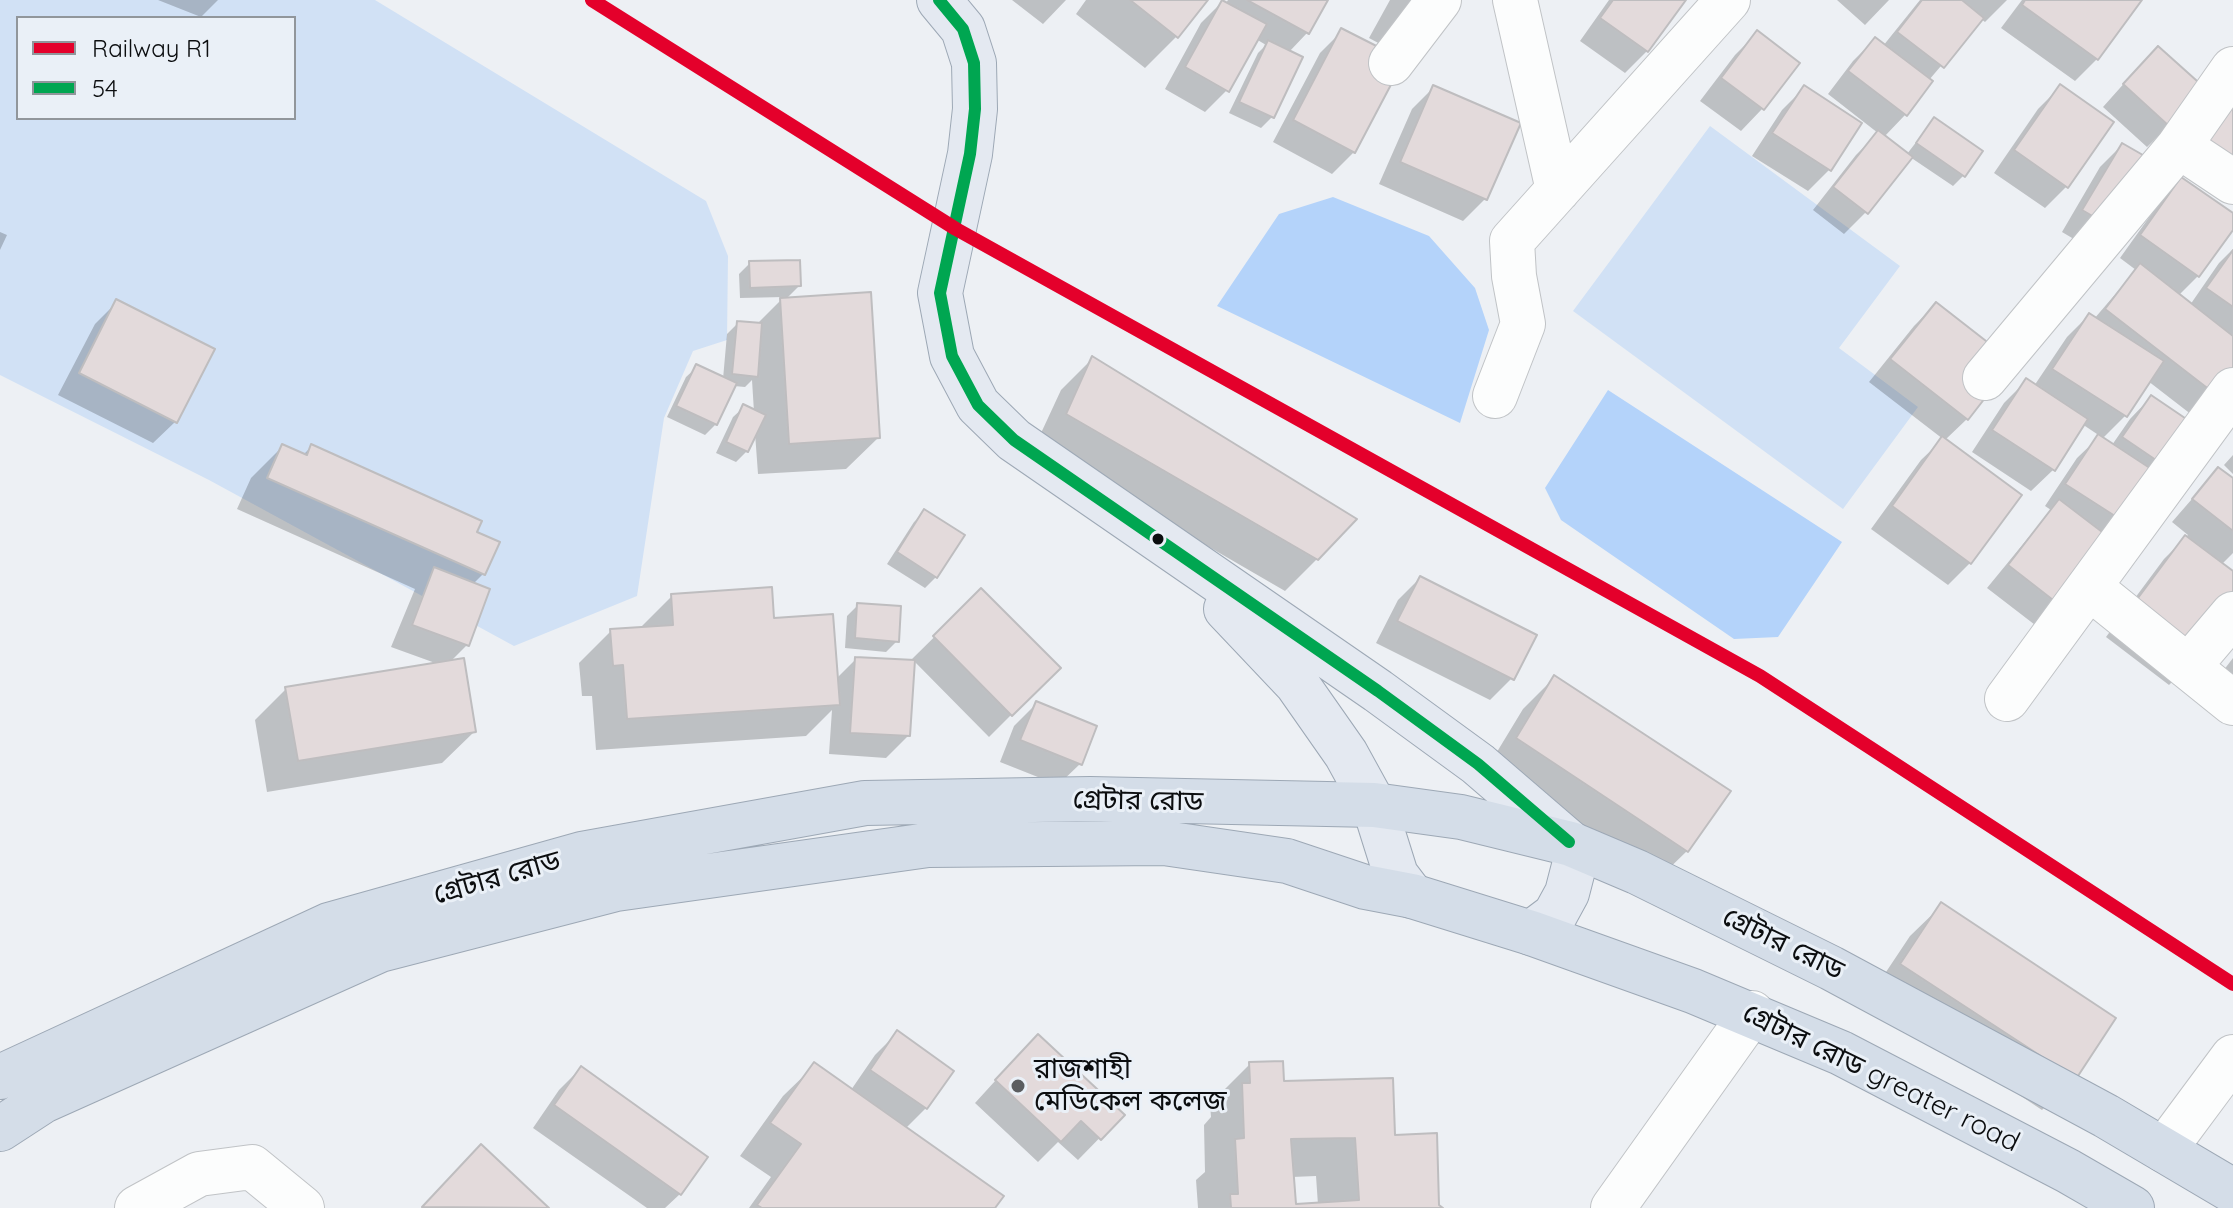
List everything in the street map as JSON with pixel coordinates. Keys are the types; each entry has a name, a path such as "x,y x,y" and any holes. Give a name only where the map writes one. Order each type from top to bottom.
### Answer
{"highway":[{"name":"গ্রেটার রোড","path":"0,1077 329,925 582,854 865,803 1090,799 1374,805 1461,817 1571,844 1637,872 1831,968 2233,1191"},
{"name":"গ্রেটার রোড","path":"0,1129 43,1101 380,950 616,889 928,845 1164,843 1287,861 1365,887 1412,896 1531,933"},
{"name":"গ্রেটার রোড greater road","path":"1531,933 1752,1013 1841,1053 2068,1171 2132,1208"}],"main road":[{"path":"939,0 963,29 974,63 975,109 970,154 940,293 952,356 978,405 1014,440 1155,535 1478,764 1571,844 1575,862 1567,893 1555,915 1531,933"},
{"path":"1155,535 1297,684 1346,754 1374,805 1396,875 1412,896"}],"street":[{"path":"1391,63 1439,0"},
{"path":"1515,0 1558,190"},
{"path":"1495,396 1523,324 1514,276 1512,241 1728,0"},
{"path":"1985,378 2179,146 2233,69"},
{"path":"2179,146 2233,182"},
{"path":"2007,699 2233,390"},
{"path":"2089,587 2233,703"},
{"path":"2188,667 2233,614"},
{"path":"1613,1208 1752,1013"},
{"path":"2164,1150 2233,1057"},
{"path":"137,1208 199,1174 252,1167 302,1208"}],"shaded area":[{"path":"0,0 375,0 706,201 728,256 727,340 693,351 664,418 637,596 514,646 209,480 0,375"},
{"path":"1710,126 1900,266 1839,348 1918,407 1843,509 1573,311"}],"water":[{"path":"1333,197 1429,236 1475,288 1489,330 1460,423 1217,306 1279,214"},
{"path":"1608,390 1842,542 1778,637 1734,639 1561,520 1545,488"}],"building":[{"path":"1130,0 1208,0 1178,38"},
{"path":"1222,0 1267,24 1229,92 1185,67"},
{"path":"1247,0 1328,0 1309,34"},
{"path":"1613,0 1686,0 1648,52 1600,18"},
{"path":"1922,0 1962,0 1984,18 1944,68 1897,32"},
{"path":"2025,0 2142,0 2098,60 2022,5"},
{"path":"1341,28 1404,60 1355,153 1293,120"},
{"path":"1757,30 1800,63 1764,110 1721,78"},
{"path":"1875,37 1933,81 1907,116 1848,71"},
{"path":"1268,40 1303,57 1274,118 1239,102"},
{"path":"2158,46 2206,89 2170,127 2123,84"},
{"path":"2060,84 2114,122 2068,188 2014,150"},
{"path":"1433,85 1521,123 1487,200 1400,162"},
{"path":"1804,85 1862,123 1831,171 1772,133"},
{"path":"2233,89 2233,164 2198,140"},
{"path":"1934,117 1983,151 1965,177 1916,143"},
{"path":"1878,130 1913,157 1868,214 1833,187"},
{"path":"2122,143 2162,166 2122,233 2082,210"},
{"path":"2181,177 2233,213 2233,230 2199,277 2140,235"},
{"path":"2233,250 2233,307 2206,288"},
{"path":"800,260 801,286 750,288 749,261"},
{"path":"2140,263 2233,336 2233,371 2215,394 2105,309"},
{"path":"871,292 880,438 789,444 780,298"},
{"path":"116,299 215,349 177,423 79,373"},
{"path":"1936,302 2013,362 1968,420 1890,359"},
{"path":"2089,313 2164,361 2127,417 2052,369"},
{"path":"737,321 762,323 758,377 732,374"},
{"path":"1092,356 1357,519 1318,560 1066,414"},
{"path":"696,364 737,383 717,425 676,406"},
{"path":"2026,378 2088,419 2055,471 1992,430"},
{"path":"2151,395 2207,433 2178,475 2122,437"},
{"path":"743,404 766,415 748,452 726,442"},
{"path":"2098,434 2162,476 2129,525 2065,484"},
{"path":"1942,436 2022,495 1971,564 1892,506"},
{"path":"282,444 307,455 311,444 482,521 477,532 500,542 485,575 267,478"},
{"path":"2218,467 2233,478 2233,531 2192,499"},
{"path":"2059,499 2114,541 2062,607 2008,565"},
{"path":"924,509 965,535 937,578 897,552"},
{"path":"2185,535 2233,571 2233,611 2193,664 2126,614"},
{"path":"434,567 490,589 469,646 412,625"},
{"path":"1420,576 1537,635 1514,680 1397,621"},
{"path":"772,587 774,618 833,614 840,705 627,719 623,665 613,666 610,629 673,625 671,594"},
{"path":"981,588 1061,668 1012,716 933,636"},
{"path":"857,603 901,606 899,642 855,638"},
{"path":"855,657 915,660 910,736 850,733"},
{"path":"464,658 476,732 298,761 285,687"},
{"path":"1554,675 1731,791 1688,852 1516,738"},
{"path":"1036,701 1097,726 1082,765 1020,740"},
{"path":"1941,902 2116,1018 2076,1079 1900,964"},
{"path":"897,1030 954,1071 927,1109 870,1070"},
{"path":"1038,1034 1125,1115 1101,1140 1081,1121 1061,1142 995,1080"},
{"path":"1283,1061 1284,1081 1393,1078 1395,1135 1437,1133 1439,1205 1443,1208 1231,1208 1230,1194 1238,1194 1235,1139 1244,1138 1242,1083 1250,1083 1249,1062","holes":["1355,1138 1359,1200 1296,1204 1291,1139"]},
{"path":"814,1062 1004,1196 995,1208 762,1208 757,1205 801,1144 770,1123"},
{"path":"581,1066 708,1157 681,1195 554,1105"},
{"path":"481,1144 549,1208 422,1207"}],"rail line":[{"name":"R1","path":"592,0 956,229 1760,676 2233,984"}],"transit line":[{"name":"54","path":"939,0 963,29 974,63 975,109 970,154 940,293 952,356 978,405 1014,440 1378,691 1478,764 1569,842"}],"place":[{"name":"রাজশাহী মেডিকেল কলেজ","path":"1018,1086"}]}
